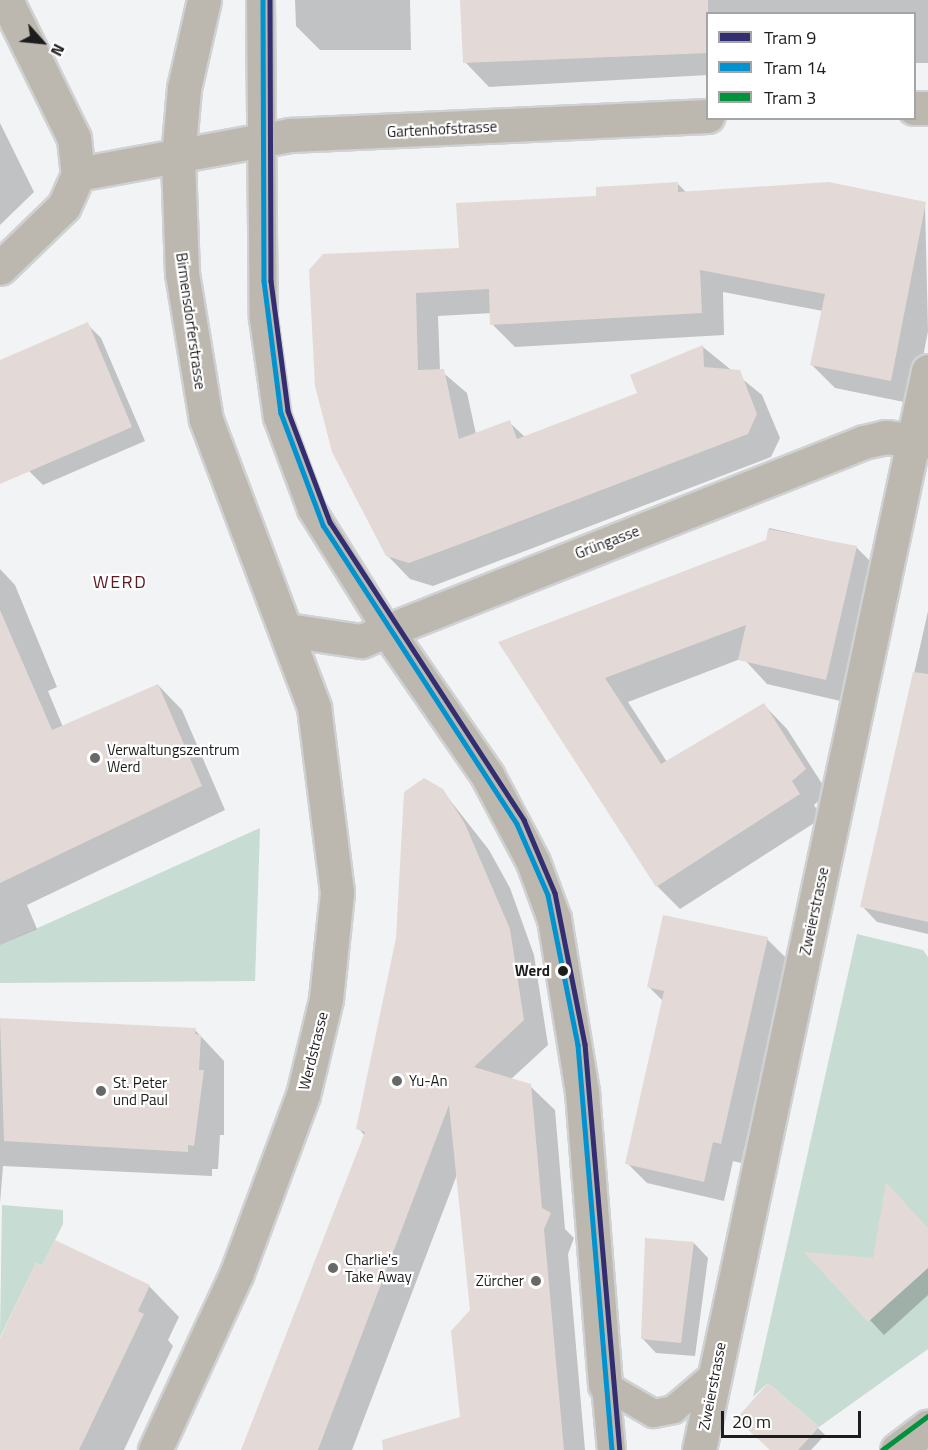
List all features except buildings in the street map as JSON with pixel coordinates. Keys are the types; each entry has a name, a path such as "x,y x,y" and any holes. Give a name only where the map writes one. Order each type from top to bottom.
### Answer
{"street":[{"path":"0,268 64,206 78,174 70,129 6,0"},
{"name":"Birmensdorferstrasse","path":"204,0 184,88 178,157 182,274 206,420 287,630"},
{"name":"Gartenhofstrasse","path":"78,174 178,157 261,139 706,116"},
{"name":"Zweierstrasse","path":"699,1450 922,441 928,372"},
{"name":"Grüngasse","path":"287,630 361,641 386,629 864,442 922,441"},
{"path":"386,629 487,775 533,862 554,919 582,1092 605,1385"},
{"name":"Werdstrasse","path":"155,1450 256,1222 303,1095 326,999 337,891 334,849 314,707 287,630"},
{"path":"897,1450 928,1427"}],"lane":[{"path":"260,0 263,318 277,417 311,508 386,629"},
{"path":"605,1385 653,1413 673,1409 714,1374"},
{"path":"605,1385 611,1450"}],"green space":[{"path":"260,828 255,981 0,983 0,945"},
{"path":"857,934 923,950 928,957 928,1349 819,1427 768,1383 753,1397"},
{"path":"2,1205 63,1210 63,1224 42,1266 36,1263 0,1337"}],"tram line":[{"name":"14","path":"263,0 264,281 281,413 323,525 517,824 548,895 578,1045 612,1450"},
{"name":"9","path":"270,0 271,281 288,411 330,522 524,820 555,893 585,1044 620,1450"},
{"name":"3","path":"882,1450 928,1416"}],"place":[{"name":"Verwaltungszentrum Werd","path":"95,758"},
{"name":"Werd","path":"563,971"},
{"name":"Yu-An","path":"397,1081"},
{"name":"St. Peter und Paul","path":"101,1091"},
{"name":"Charlie's Take Away","path":"333,1268"},
{"name":"Zürcher","path":"536,1281"}],"district":[{"name":"WERD","path":"120,582"}]}
